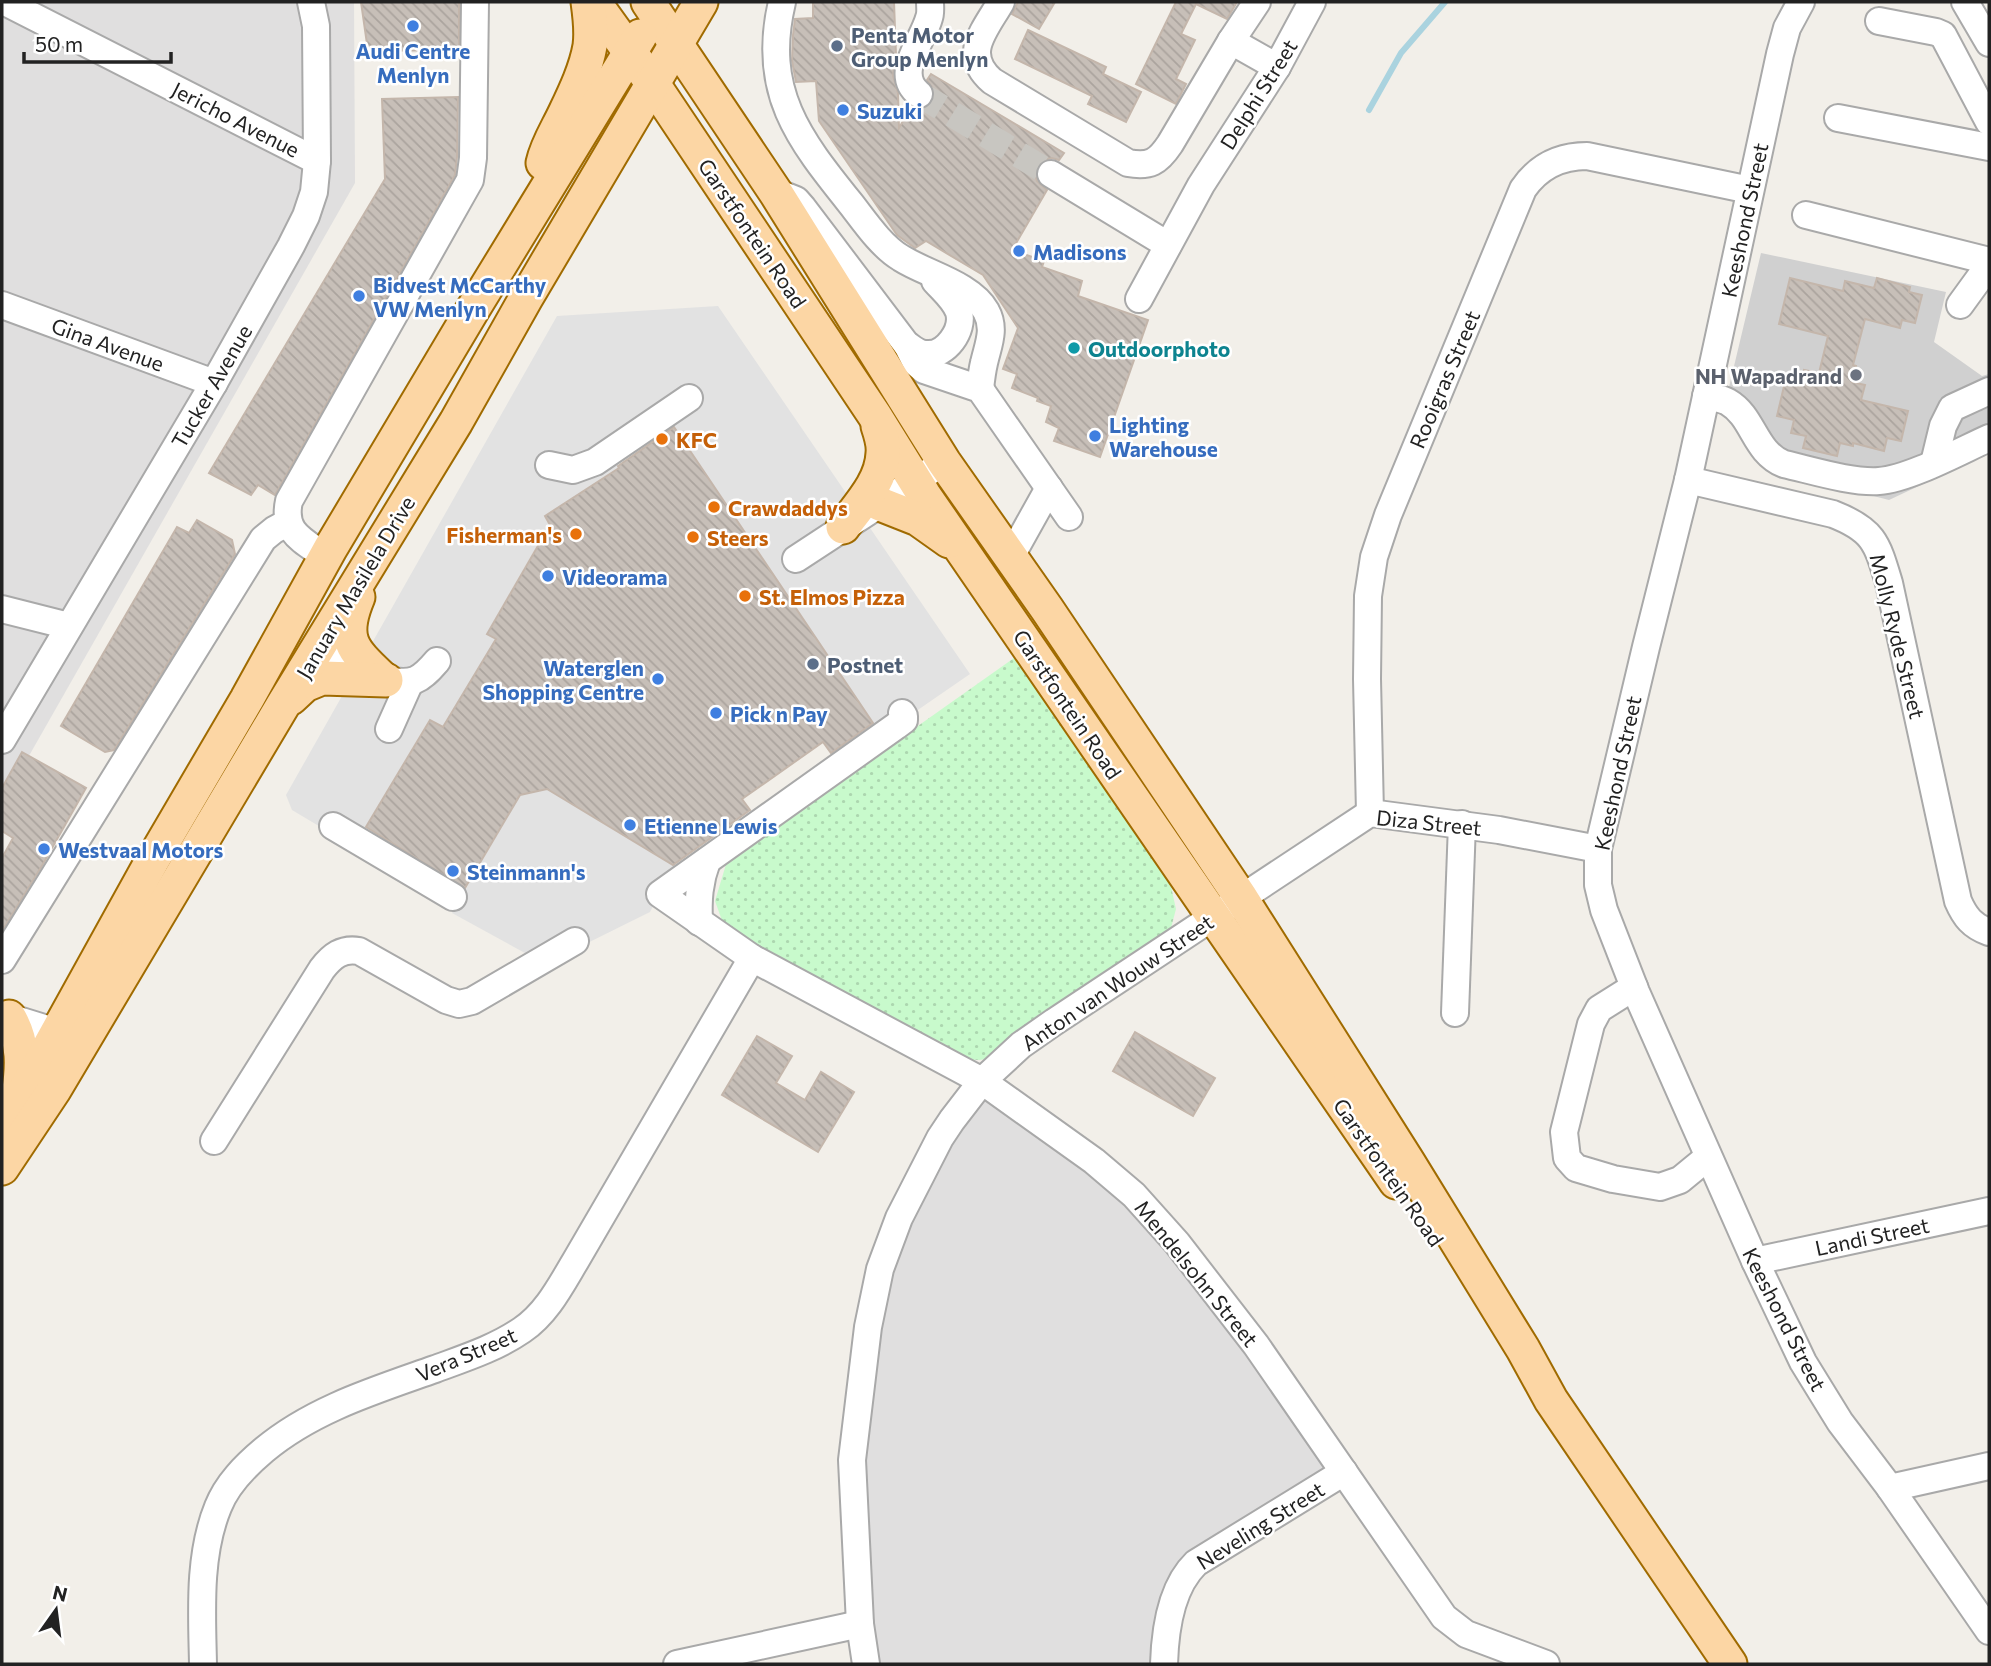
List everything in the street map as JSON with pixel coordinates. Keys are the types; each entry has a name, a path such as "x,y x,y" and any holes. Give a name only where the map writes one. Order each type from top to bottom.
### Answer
{"main road":[{"path":"541,197 545,154 584,67 590,46 591,27 587,2"},
{"name":"Garstfontein Road","path":"594,2 653,84 876,416 915,481 1213,917 1521,1363 1551,1400 1730,1664"},
{"name":"January Masilela Drive","path":"2,1168 54,1090 283,705 456,422 519,309 701,2"},
{"name":"January Masilela Drive","path":"9,1118 326,557 458,332 631,52 654,5"},
{"name":"Garstfontein Road","path":"654,5 776,193 944,462 1047,609 1241,898 1408,1162 1523,1349 1551,1400"},
{"path":"843,527 873,485 882,461 883,444 876,416"},
{"path":"326,557 340,559 347,555 417,446 430,435 456,422"},
{"path":"880,504 918,519 967,555"},
{"path":"382,543 354,607 350,628 351,641 359,657 393,680"},
{"path":"247,699 286,658 321,644"},
{"path":"283,705 305,685 322,678 393,680"},
{"path":"54,1090 57,1032 83,1019 106,1002"},
{"path":"5,1016 20,1042 22,1058 9,1118"}],"street":[{"name":"Jericho Avenue","path":"5,2 317,161"},
{"name":"Tucker Avenue","path":"2,740 214,383 306,216 314,192 317,161 316,26 311,2"},
{"path":"326,557 295,534 288,523 287,508 295,488 470,180 473,158 475,2"},
{"path":"782,2 776,40 781,93 801,138 835,184 899,257 968,292 980,302 987,312 991,336 980,389"},
{"path":"919,94 910,84 909,70 915,46 930,16 930,2"},
{"path":"1001,2 979,39 976,61 983,73 1129,163 1146,165 1164,152 1257,2"},
{"name":"Delphi Street","path":"1139,299 1201,185 1277,67 1312,2"},
{"name":"Keeshond Street","path":"1801,2 1785,35 1688,480 1598,849 1598,877 1601,898 1634,988 1708,1157 1803,1362 1840,1422 1890,1488 1989,1631"},
{"path":"1965,2 1989,43"},
{"path":"1879,21 1942,35 1989,122"},
{"path":"1231,41 1277,67"},
{"path":"1838,118 1989,147"},
{"name":"Rooigras Street","path":"1370,813 1368,596 1374,557 1388,514 1523,189 1531,177 1551,163 1587,156 1750,190"},
{"path":"1051,174 1168,245"},
{"path":"776,193 792,198 803,208 906,344 916,363 924,370 980,389 1069,517"},
{"path":"1806,215 1989,263 1961,305"},
{"path":"906,344 920,352 934,354 946,347 958,331 960,321 955,303 927,272"},
{"name":"Gina Avenue","path":"2,305 214,383"},
{"path":"1934,463 1947,415 1952,408 1989,391"},
{"path":"1706,396 1724,400 1735,407 1775,461 1850,479 1881,481 1899,478 1989,438"},
{"path":"549,465 573,470 595,462 689,398"},
{"path":"796,559 944,462"},
{"path":"1842,517 1850,479"},
{"name":"Molly Ryde Street","path":"1688,480 1842,517 1863,529 1879,548 1889,583 1958,901 1980,927"},
{"path":"1010,558 1049,488"},
{"path":"2,960 263,539 288,523"},
{"path":"2,609 69,626"},
{"path":"321,644 393,680 421,678 437,661"},
{"path":"389,729 393,680"},
{"path":"699,922 700,886 707,861 904,720 902,713"},
{"name":"Diza Street","path":"1241,898 1370,813 1462,824 1598,849"},
{"path":"1455,1013 1462,824"},
{"path":"333,827 453,897"},
{"name":"Mendelsohn Street","path":"707,861 660,894 752,958 982,1081 1094,1161 1147,1209 1256,1345 1426,1593 1450,1623 1484,1642 1546,1664"},
{"name":"Anton van Wouw Street","path":"866,1664 860,1625 852,1456 874,1291 893,1232 912,1191 951,1120 982,1081 1021,1045 1241,898"},
{"path":"214,1141 322,970 338,953 347,950 359,951 446,1000 459,1004 472,1001 575,940"},
{"name":"Vera Street","path":"204,1664 204,1568 212,1526 231,1482 272,1443 317,1414 490,1348 523,1329 539,1316 550,1303 752,958"},
{"path":"1634,988 1599,1009 1591,1024 1564,1132 1567,1158 1576,1168 1660,1187 1681,1180 1708,1157"},
{"path":"5,1016 57,1032"},
{"name":"Landi Street","path":"1755,1261 1989,1211"},
{"path":"1890,1488 1989,1466"},
{"name":"Neveling Street","path":"1164,1664 1168,1624 1180,1585 1188,1571 1196,1563 1344,1472"},
{"path":"677,1664 860,1625"}],"shaded area":[{"path":"2,2 354,2 355,183 5,798 2,799"},
{"name":"NH Wapadrand","path":"1761,253 1946,292 1934,342 1982,376 1989,374 1989,453 1889,500 1765,468 1725,404"},
{"path":"718,306 970,674 880,736 666,416 611,454 619,468 545,516 549,525 487,633 496,639 443,727 429,720 354,847 292,810 286,795 557,316"},
{"path":"547,789 674,866 650,912 545,964 452,913 520,795"},
{"path":"975,1083 1151,1221 1339,1475 1197,1564 1167,1664 860,1664 853,1628 875,1291"}],"green space":[{"path":"1014,658 1170,882 1176,909 1171,928 1154,944 994,1058 962,1059 724,926 715,901 727,861"}],"building":[{"name":"Audi Centre Menlyn","path":"361,2 459,2 459,50 368,51"},
{"path":"813,2 894,2 896,55 893,76 898,93 899,128 911,107 923,109 934,99 934,90 927,80 931,74 1064,153 1059,160 1044,160 1037,166 1037,181 1047,190 1012,250 1044,261 1042,267 1082,281 1078,296 1148,320 1100,457 1054,441 1059,428 1046,422 1051,406 1012,388 1017,374 1003,369 1018,328 983,275 926,241 915,248 897,235 819,121 816,81 796,82 792,61 795,19 813,18"},
{"path":"1018,2 1055,2 1039,29 1012,14"},
{"path":"1176,2 1237,2 1227,19 1196,4 1181,34 1195,40 1176,79 1186,84 1176,104 1136,84"},
{"path":"1028,30 1106,67 1103,74 1141,92 1126,122 1088,104 1092,96 1015,59"},
{"path":"458,97 455,175 275,495 258,485 251,495 209,473 385,179 382,99"},
{"path":"1790,278 1843,291 1845,281 1874,288 1877,278 1910,287 1909,292 1922,295 1915,323 1902,320 1900,328 1865,319 1853,365 1856,366 1852,382 1865,385 1861,400 1908,411 1901,441 1887,438 1884,451 1853,443 1853,446 1840,443 1837,456 1803,448 1806,436 1791,433 1794,420 1777,416 1785,382 1801,386 1804,370 1819,373 1828,336 1779,324"},
{"name":"Waterglen Shopping Centre","path":"674,427 873,723 831,753 823,742 742,799 750,810 673,865 547,789 520,795 465,888 366,827 430,720 443,727 496,639 487,634 550,525 545,516 619,468 618,466"},
{"path":"197,520 232,540 235,554 114,750 105,752 61,726 177,527 189,533"},
{"name":"Westvaal Motors","path":"22,752 86,788 2,931 2,858 13,838 2,831 2,788"},
{"path":"1135,1032 1215,1078 1193,1116 1113,1071"},
{"path":"757,1036 792,1056 776,1083 805,1100 821,1072 854,1092 818,1152 722,1095"}],"waterway":[{"path":"1369,110 1401,53 1445,2"}],"tunnel":[{"path":"919,94 1051,174"}],"place":[{"name":"Audi Centre Menlyn","path":"413,26"},
{"name":"Penta Motor Group Menlyn","path":"837,46"},
{"name":"Suzuki","path":"843,110"},
{"name":"Madisons","path":"1019,251"},
{"name":"Bidvest McCarthy VW Menlyn","path":"359,296"},
{"name":"Outdoorphoto","path":"1074,348"},
{"name":"NH Wapadrand","path":"1856,375"},
{"name":"Lighting Warehouse","path":"1095,436"},
{"name":"KFC","path":"662,439"},
{"name":"Crawdaddys","path":"714,507"},
{"name":"Fisherman's","path":"576,534"},
{"name":"Steers","path":"693,537"},
{"name":"Videorama","path":"548,576"},
{"name":"St. Elmos Pizza","path":"745,596"},
{"name":"Postnet","path":"813,664"},
{"name":"Waterglen Shopping Centre","path":"658,679"},
{"name":"Pick n Pay","path":"716,713"},
{"name":"Etienne Lewis","path":"630,825"},
{"name":"Westvaal Motors","path":"44,849"},
{"name":"Steinmann's","path":"453,871"}]}
